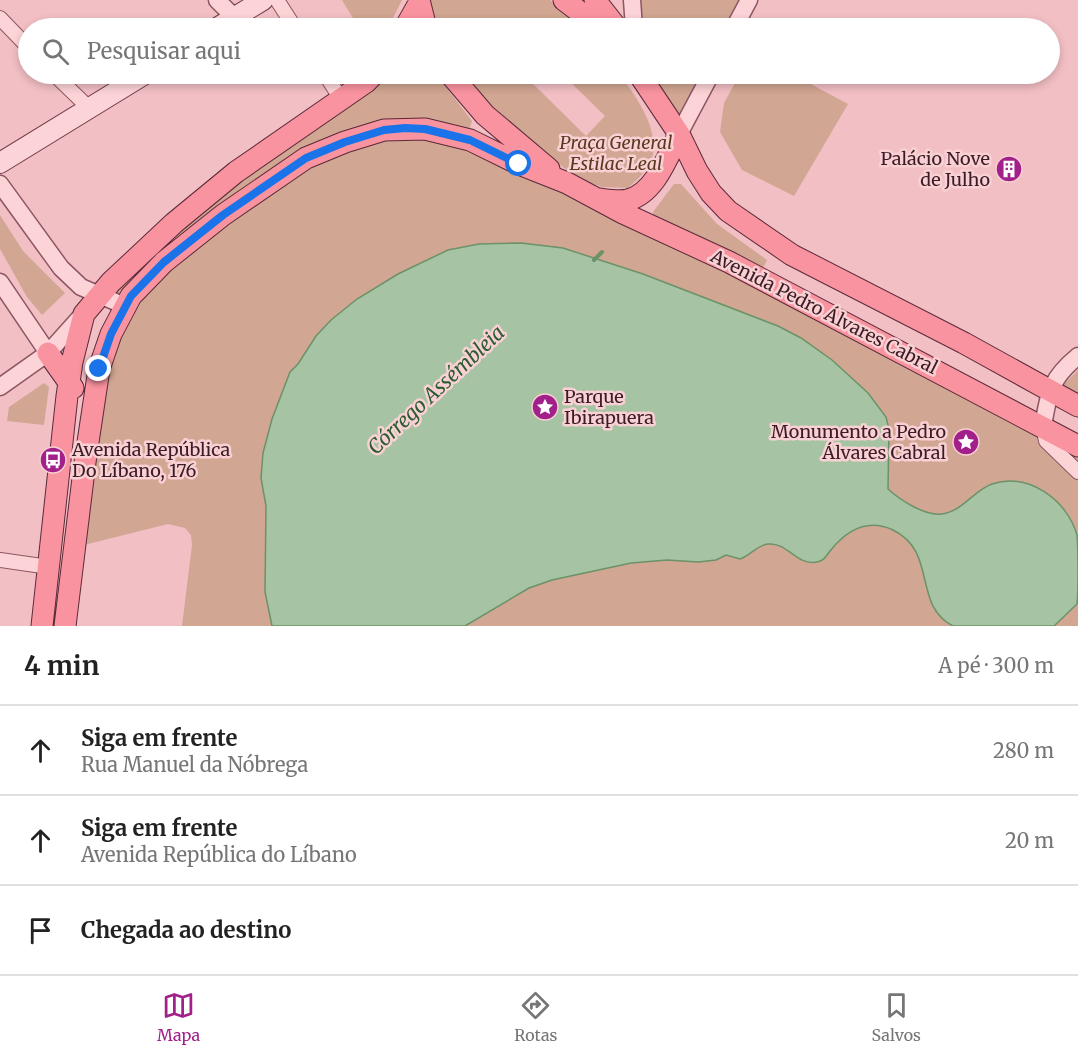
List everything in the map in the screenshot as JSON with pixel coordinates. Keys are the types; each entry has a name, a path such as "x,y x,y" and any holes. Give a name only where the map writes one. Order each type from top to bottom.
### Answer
{"main road":[{"path":"235,18 263,0"},
{"path":"564,0 585,18"},
{"path":"595,0 609,18"},
{"path":"410,18 419,1"},
{"path":"419,1 423,18"},
{"path":"0,164 129,84"},
{"path":"42,626 69,383 84,314 99,295 174,223 236,172 363,84"},
{"path":"459,84 485,115 567,183"},
{"path":"599,199 626,201 638,196 654,180 679,134 647,84"},
{"path":"65,626 99,369 124,306 164,262 255,192 306,158 345,142 384,130 425,129 470,140 519,164 567,183"},
{"name":"Avenida Pedro Álvares Cabral","path":"679,134 711,193 728,211 792,255 964,343 1078,406"},
{"name":"Avenida Pedro Álvares Cabral","path":"567,183 622,213 739,268 1078,446"},
{"path":"48,353 92,412"}],"street":[{"path":"217,0 235,18"},
{"path":"277,0 289,18"},
{"path":"632,0 633,18"},
{"path":"739,18 749,0"},
{"path":"0,18 18,37"},
{"path":"64,84 89,108"},
{"path":"331,84 341,99"},
{"path":"679,134 706,84"},
{"path":"0,184 61,268 81,287 124,306"},
{"path":"0,282 48,353"},
{"path":"0,387 48,353 84,314"},
{"path":"1078,356 1056,379 1049,391 1043,426 1046,441 1078,472"},
{"path":"0,560 49,567"}],"green space":[{"path":"342,0 402,0 393,18 353,18"},
{"path":"429,0 550,0 569,18 433,18"},
{"path":"637,0 743,0 733,18 639,18"},
{"path":"379,84 444,84 472,121 468,133 355,132 124,299 110,290 195,211"},
{"name":"Praça General Estilac Leal","path":"472,84 533,84 586,136 605,116 572,84 627,84 649,122 654,144 653,154 643,173 628,188 602,187 564,168 493,110"},
{"path":"655,84 700,84 679,123"},
{"path":"734,84 811,84 848,104 794,196 742,170 720,132 724,103"},
{"name":"Parque Ibirapuera","path":"417,135 479,149 666,240 1045,435 1078,457 1078,626 182,626 192,545 191,535 185,528 168,524 80,546 104,379 137,296 191,245 313,165 388,136"},
{"path":"674,184 681,184 717,224 767,260 762,270 653,216 653,212"},
{"path":"0,215 23,251 65,293 42,315 27,297 0,249"},
{"path":"1078,370 1078,402 1057,391"},
{"path":"44,383 49,387 44,425 7,421 9,407"}],"water":[{"path":"521,243 563,248 643,274 778,326 801,338 832,360 868,393 886,417 889,429 888,489 920,510 934,514 948,513 985,487 1006,481 1019,482 1045,492 1065,511 1077,535 1077,604 1054,626 953,626 940,617 933,605 916,551 907,540 893,530 874,525 850,532 823,559 817,562 803,561 775,544 768,544 760,546 740,559 726,555 716,560 698,562 667,560 631,563 552,580 529,588 465,626 272,626 265,592 266,506 261,478 263,453 272,419 290,372 298,364 316,336 331,320 357,299 398,274 448,250 479,244"}],"waterway":[{"name":"Córrego Assémbleia","path":"594,260 602,252"}],"place":[{"name":"Palácio Nove de Julho","path":"1009,169"},
{"name":"Parque Ibirapuera","path":"545,407"},
{"name":"Monumento a Pedro Álvares Cabral","path":"966,442"},
{"name":"Avenida República Do Líbano, 176","path":"53,460"}],"route":[{"path":"99,369 124,306 164,262 223,215 306,158 345,142 384,130 405,128 425,129 470,140 519,164"}]}
